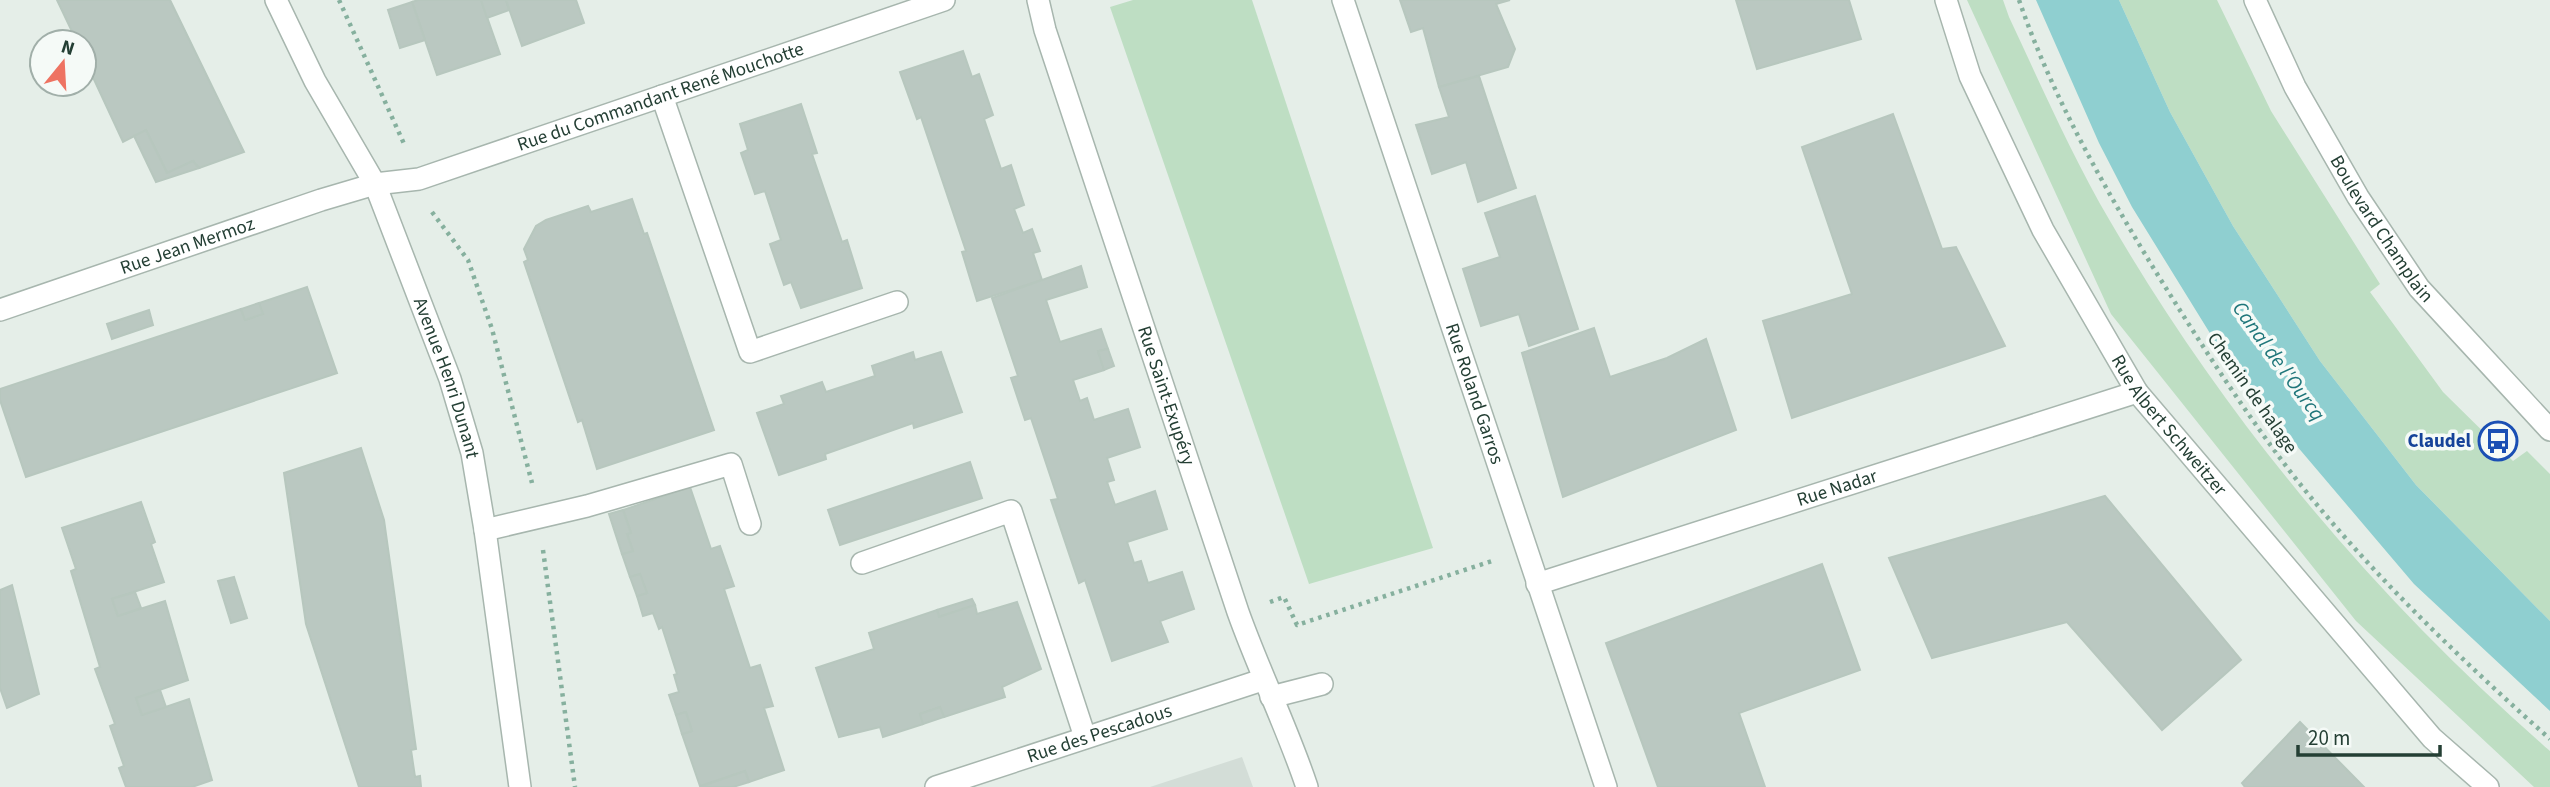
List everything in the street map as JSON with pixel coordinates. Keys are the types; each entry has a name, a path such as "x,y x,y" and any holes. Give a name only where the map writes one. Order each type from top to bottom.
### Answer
{"street":[{"name":"Avenue Henri Dunant","path":"276,0 316,81 374,184 450,379 472,453 520,787"},
{"name":"Rue du Commandant René Mouchotte","path":"374,184 419,179 944,0"},
{"name":"Rue Saint-Exupéry","path":"1038,0 1064,89 1267,689 1288,730 1307,787"},
{"name":"Rue Roland Garros","path":"1343,0 1606,787"},
{"name":"Rue Albert Schweitzer","path":"1946,0 1970,76 2043,230 2137,392 2432,738 2488,787"},
{"name":"Boulevard Champlain","path":"2255,0 2295,87 2358,197 2419,288 2550,430"},
{"path":"662,96 750,352 897,302"},
{"name":"Rue Jean Mermoz","path":"0,310 374,184"},
{"name":"Rue Nadar","path":"1537,584 2137,392"},
{"path":"485,530 587,506 731,464 750,524"},
{"path":"862,563 1011,511 1085,737"},
{"name":"Rue des Pescadous","path":"936,787 1085,737 1267,689 1322,684"}],"path":[{"path":"339,0 403,140"},
{"name":"Chemin de halage","path":"2020,0 2034,43 2104,187 2208,357 2290,471 2381,575 2502,697 2550,739"},
{"path":"436,220 468,260 492,330 529,462 533,487"},
{"path":"541,538 575,787"},
{"path":"1266,603 1284,597 1297,625 1526,548"}],"shaded area":[{"path":"1242,757 1253,787 1150,787"}],"green space":[{"path":"1133,0 1252,0 1433,548 1309,584 1110,7"},
{"path":"1967,0 2003,0 2070,146 2110,221 2155,295 2254,437 2308,504 2424,632 2550,751 2550,787 2534,787 2356,621 2111,314"},
{"path":"2119,0 2217,0 2271,111 2380,284 2370,292 2443,392 2513,461 2527,451 2550,474 2550,621 2416,485 2320,361 2233,226 2170,112"}],"water":[{"name":"Canal de l'Ourcq","path":"2036,0 2119,0 2170,112 2233,226 2320,361 2416,485 2550,621 2550,711 2414,584 2296,445 2216,343 2132,207 2099,143"}],"building":[{"path":"57,0 170,0 244,152 199,168 193,161 167,173 146,130 123,142 98,88 98,28 70,28"},
{"path":"481,0 500,54 437,75 412,2"},
{"path":"481,0 506,0 509,10 487,18"},
{"path":"506,0 576,0 584,23 522,46"},
{"path":"1400,0 1510,0 1496,4 1515,49 1508,67 1439,87 1423,28 1411,32"},
{"path":"1736,0 1849,0 1861,39 1757,69"},
{"path":"412,2 425,40 400,48 388,10"},
{"path":"963,51 972,77 979,74 993,115 984,119 1001,169 1011,165 1024,205 1014,209 1023,233 1032,229 1040,251 1033,253 1042,280 977,301 962,252 966,251 921,117 917,119 900,72"},
{"path":"1479,76 1516,188 1478,202 1466,162 1432,174 1416,125 1449,117 1439,87"},
{"path":"801,104 817,153 812,154 842,242 847,240 862,288 801,308 791,282 784,285 770,244 781,240 765,191 755,194 741,153 748,150 740,124"},
{"path":"1893,114 1942,249 1956,247 2005,346 1792,418 1763,321 1852,294 1802,147"},
{"path":"146,130 167,173 193,161 199,168 156,182 134,136"},
{"path":"1535,196 1578,329 1529,346 1519,314 1481,326 1463,269 1500,257 1485,213"},
{"path":"632,199 644,234 647,233 714,430 597,469 582,420 578,422 524,262 528,260 524,249 536,226 546,220 588,206 591,212"},
{"path":"1081,266 1087,287 1046,300 1060,342 1101,329 1108,349 1098,351 1104,370 1073,380 1080,401 1087,398 1094,420 1128,409 1140,447 1107,458 1114,480 1107,482 1115,505 1155,491 1167,529 1127,542 1134,563 1141,561 1148,583 1182,572 1194,609 1160,621 1168,642 1112,661 1085,580 1079,583 1051,500 1058,499 1031,418 1025,420 1011,378 1018,376 992,298"},
{"path":"307,287 337,373 26,477 0,400 0,389 241,309 245,320 263,314 259,303"},
{"path":"259,303 263,314 245,320 241,309"},
{"path":"149,310 153,325 112,339 107,324"},
{"path":"1594,328 1610,377 1667,358 1706,339 1736,430 1563,497 1522,353"},
{"path":"1108,349 1114,366 1104,370 1098,351"},
{"path":"913,352 915,360 941,352 962,412 914,428 913,423 825,454 826,459 779,475 757,413 784,404 781,396 822,382 826,392 875,376 872,366"},
{"path":"361,448 384,520 416,749 411,750 415,777 420,776 421,787 359,787 306,624 284,473"},
{"path":"970,462 982,498 840,545 828,510"},
{"path":"690,487 711,549 720,546 734,586 724,589 750,668 760,665 773,706 764,708 784,770 749,782 745,771 700,786 682,734 692,731 686,712 676,715 669,695 679,692 674,675 677,674 662,627 659,629 653,613 643,616 637,596 647,593 640,574 630,577 622,554 633,551 627,534 631,533 623,510"},
{"path":"2105,496 2241,660 2162,730 2067,622 1932,658 1889,558"},
{"path":"141,502 155,542 151,544 164,582 112,599 118,616 165,601 188,680 136,698 142,715 189,699 212,780 192,787 126,787 119,768 124,766 110,726 115,724 95,669 100,667 71,571 76,569 62,528"},
{"path":"623,510 631,533 627,534 633,551 622,554 609,514"},
{"path":"1822,564 1860,670 1739,713 1765,787 1658,787 1606,643"},
{"path":"640,574 647,593 637,596 630,577"},
{"path":"234,577 247,618 231,623 218,581"},
{"path":"12,585 39,694 7,708 0,688 0,590"},
{"path":"135,592 141,608 118,616 112,599"},
{"path":"972,599 975,605 939,617 937,610"},
{"path":"1017,602 1041,669 1002,687 1005,697 944,717 940,707 920,714 923,724 883,737 880,727 839,737 816,668 874,649 869,633 937,610 939,617 975,605 977,614"},
{"path":"160,690 166,707 142,715 136,698"},
{"path":"940,707 944,717 923,724 920,714"},
{"path":"686,712 692,731 682,734 676,715"},
{"path":"2300,722 2364,787 2245,787 2242,783"},
{"path":"745,771 749,782 733,787 700,787"}],"place":[{"name":"Claudel","path":"2498,441"}]}
